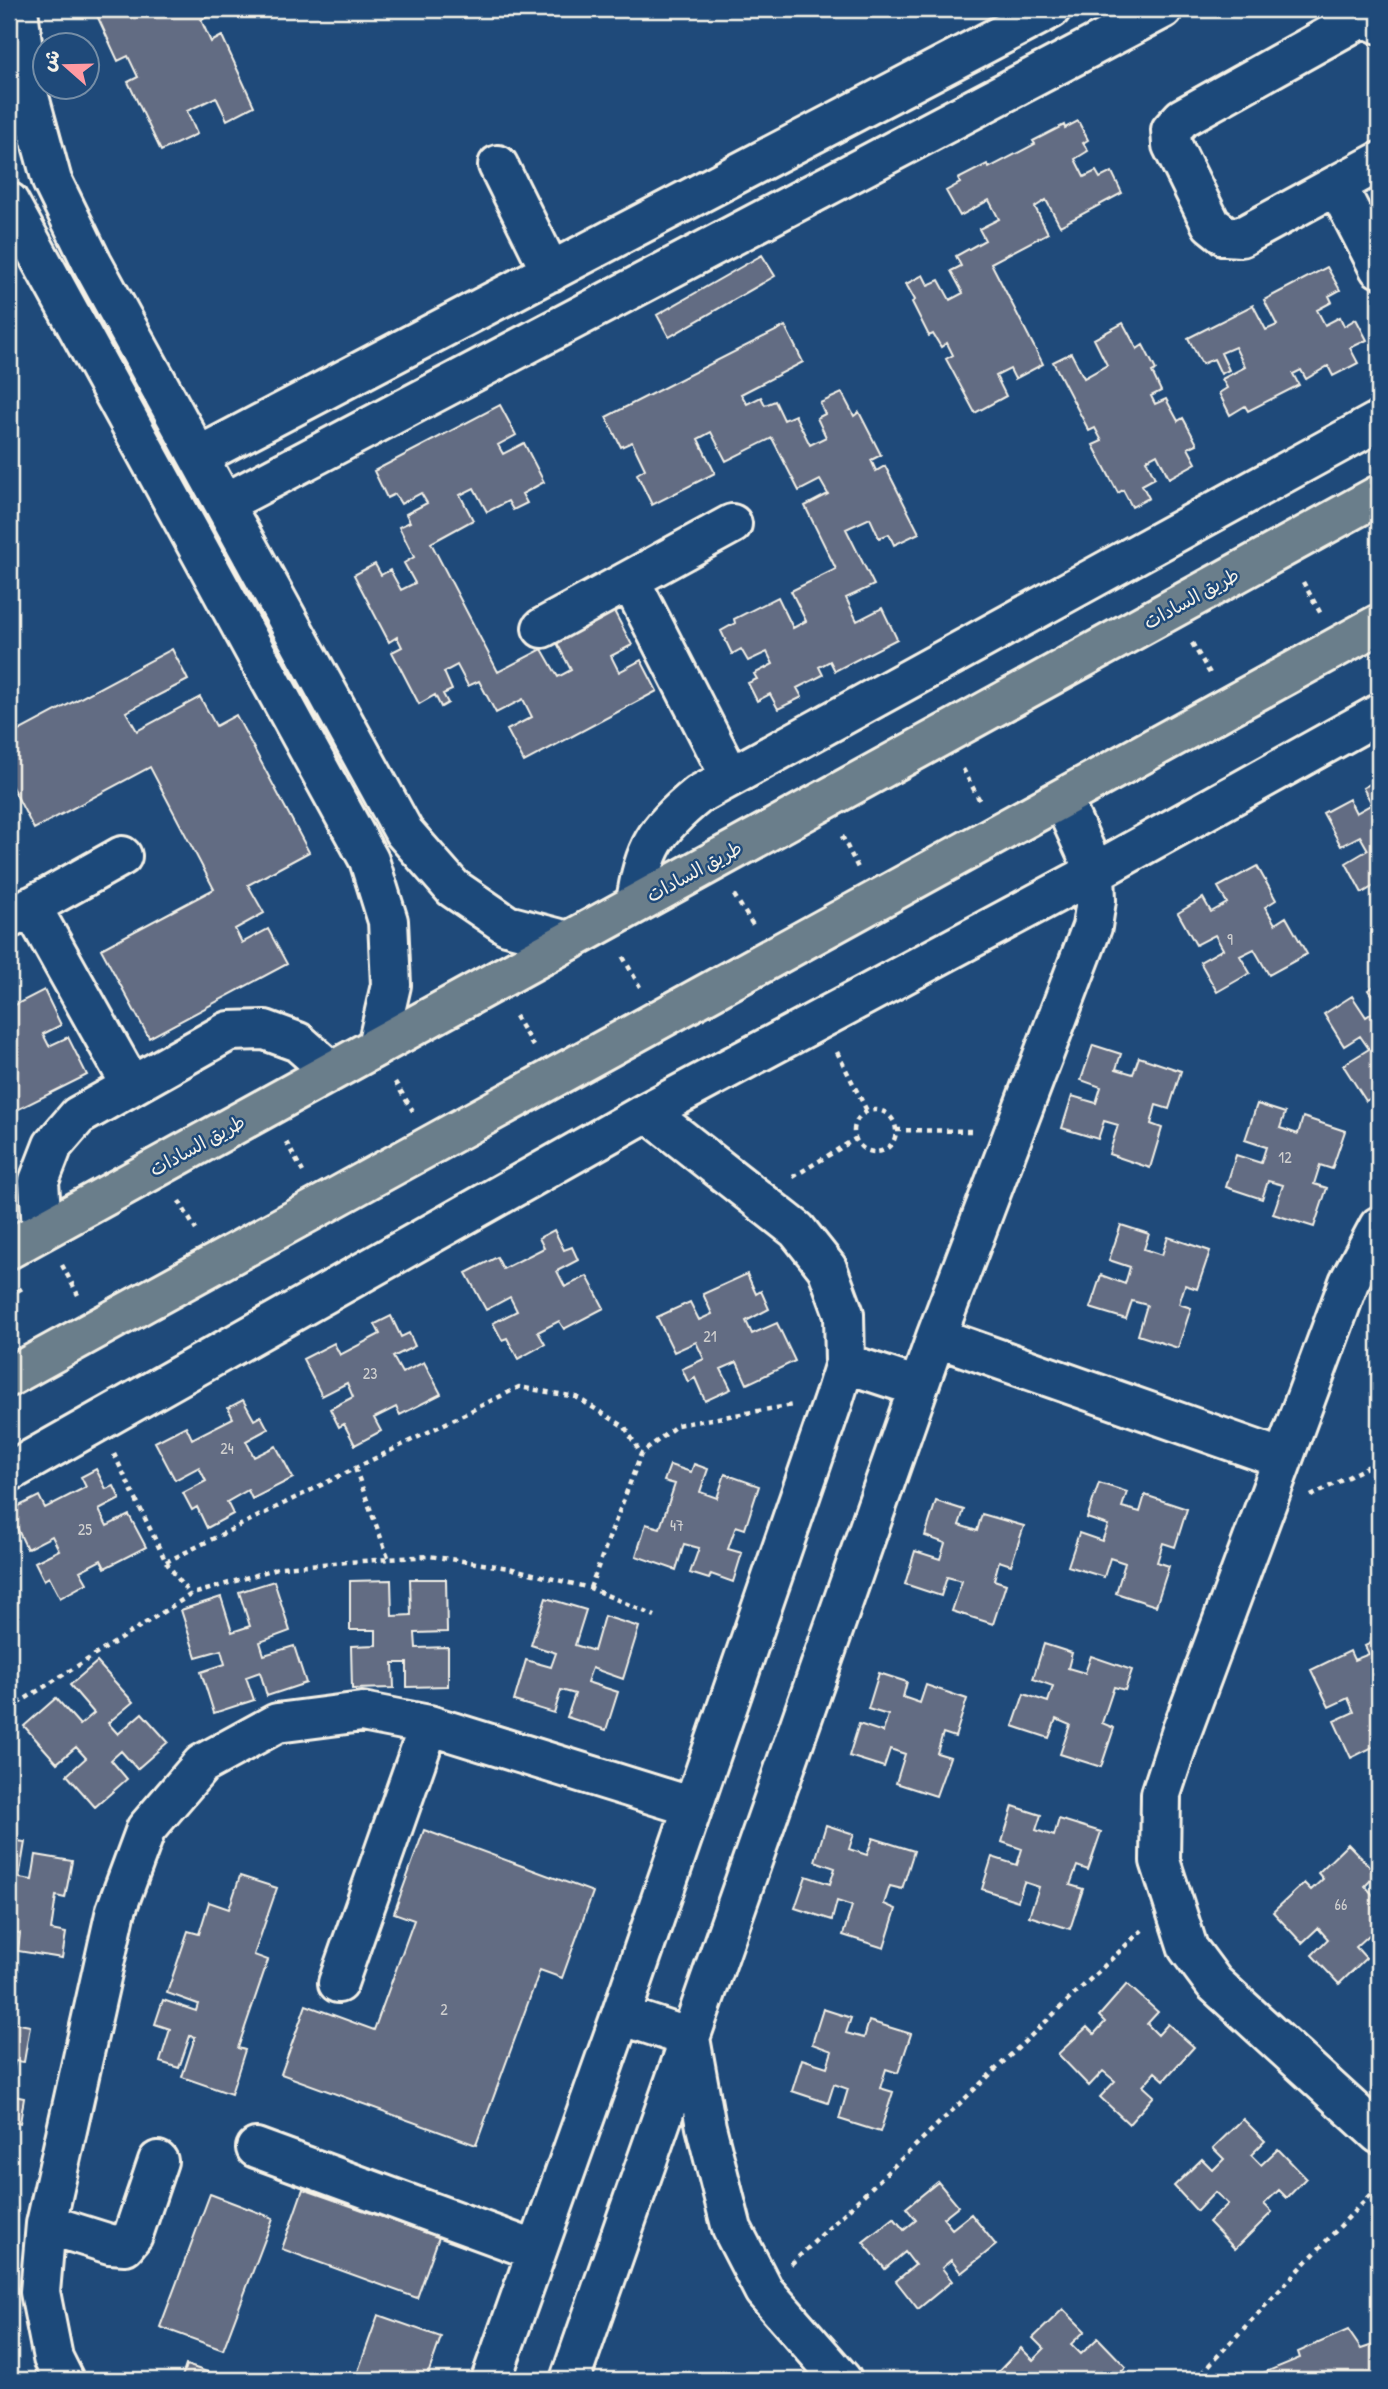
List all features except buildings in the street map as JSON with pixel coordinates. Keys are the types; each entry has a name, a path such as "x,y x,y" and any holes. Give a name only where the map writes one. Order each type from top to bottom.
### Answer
{"main road":[{"name":"طريق السادات","path":"9,1249 1379,495"},
{"path":"9,1377 1379,624"}],"street":[{"path":"18,9 28,93 52,181 92,263 404,832 453,888 507,925 568,941"},
{"path":"199,456 1051,9"},
{"path":"225,503 1163,9"},
{"path":"1379,24 1370,20 1358,20 1182,118 1171,130 1172,145 1211,224 1226,236 1241,237 1379,162"},
{"path":"498,165 551,272"},
{"path":"1337,186 1379,268"},
{"path":"9,202 369,860 388,921 391,985 377,1046"},
{"path":"636,903 639,877 653,840 670,818 698,795 1379,421"},
{"path":"542,628 732,524"},
{"path":"630,580 730,776"},
{"path":"9,1472 647,1112 1095,872 1379,713"},
{"path":"333,791 370,769"},
{"path":"570,2380 918,1387 1092,927 1096,900 1095,872 1062,799"},
{"path":"122,856 20,913 131,1085"},
{"path":"42,1230 39,1181 53,1145 78,1116 229,1031 265,1030 298,1042 331,1071"},
{"path":"491,2380 621,2015 840,1381 844,1314 827,1268 797,1230 647,1112"},
{"path":"1377,2128 1214,1983 1188,1948 1160,1861 1161,1794 1182,1730 1349,1282 1379,1226"},
{"path":"936,1337 1283,1459"},
{"path":"840,1381 918,1387"},
{"path":"64,2380 53,2358 40,2292 46,2224 116,1910 146,1829 202,1764 277,1723 362,1712 429,1725 693,1807"},
{"path":"338,1983 429,1725"},
{"path":"621,2015 690,2038"},
{"path":"690,2038 706,2127 732,2229 764,2291 842,2380"},
{"path":"256,2148 537,2251"},
{"path":"46,2224 110,2244 124,2245 133,2235 158,2161"}],"path":[{"path":"1303,582 1322,615"},
{"path":"1192,643 1211,676"},
{"path":"963,769 981,802"},
{"path":"842,836 858,869"},
{"path":"734,895 754,926"},
{"path":"623,957 640,988"},
{"path":"515,1016 534,1046"},
{"path":"821,1019 867,1111"},
{"path":"395,1082 413,1112"},
{"path":"877,1109 894,1120 896,1130 895,1140 879,1153 869,1152 861,1147 855,1139 854,1128 857,1118 867,1111 877,1109"},
{"path":"896,1130 1015,1132"},
{"path":"758,1199 855,1139"},
{"path":"286,1142 303,1172"},
{"path":"179,1200 196,1231"},
{"path":"62,1265 79,1296"},
{"path":"590,1588 641,1454 677,1424 840,1381"},
{"path":"166,1562 519,1387 576,1398 625,1427 641,1454"},
{"path":"98,1422 166,1562 190,1595"},
{"path":"1261,1522 1379,1461"},
{"path":"355,1468 388,1557"},
{"path":"9,1709 190,1595 281,1567 429,1556 495,1566 590,1588 655,1616"},
{"path":"764,2291 1173,1900"},
{"path":"1195,2380 1379,2185"}]}
